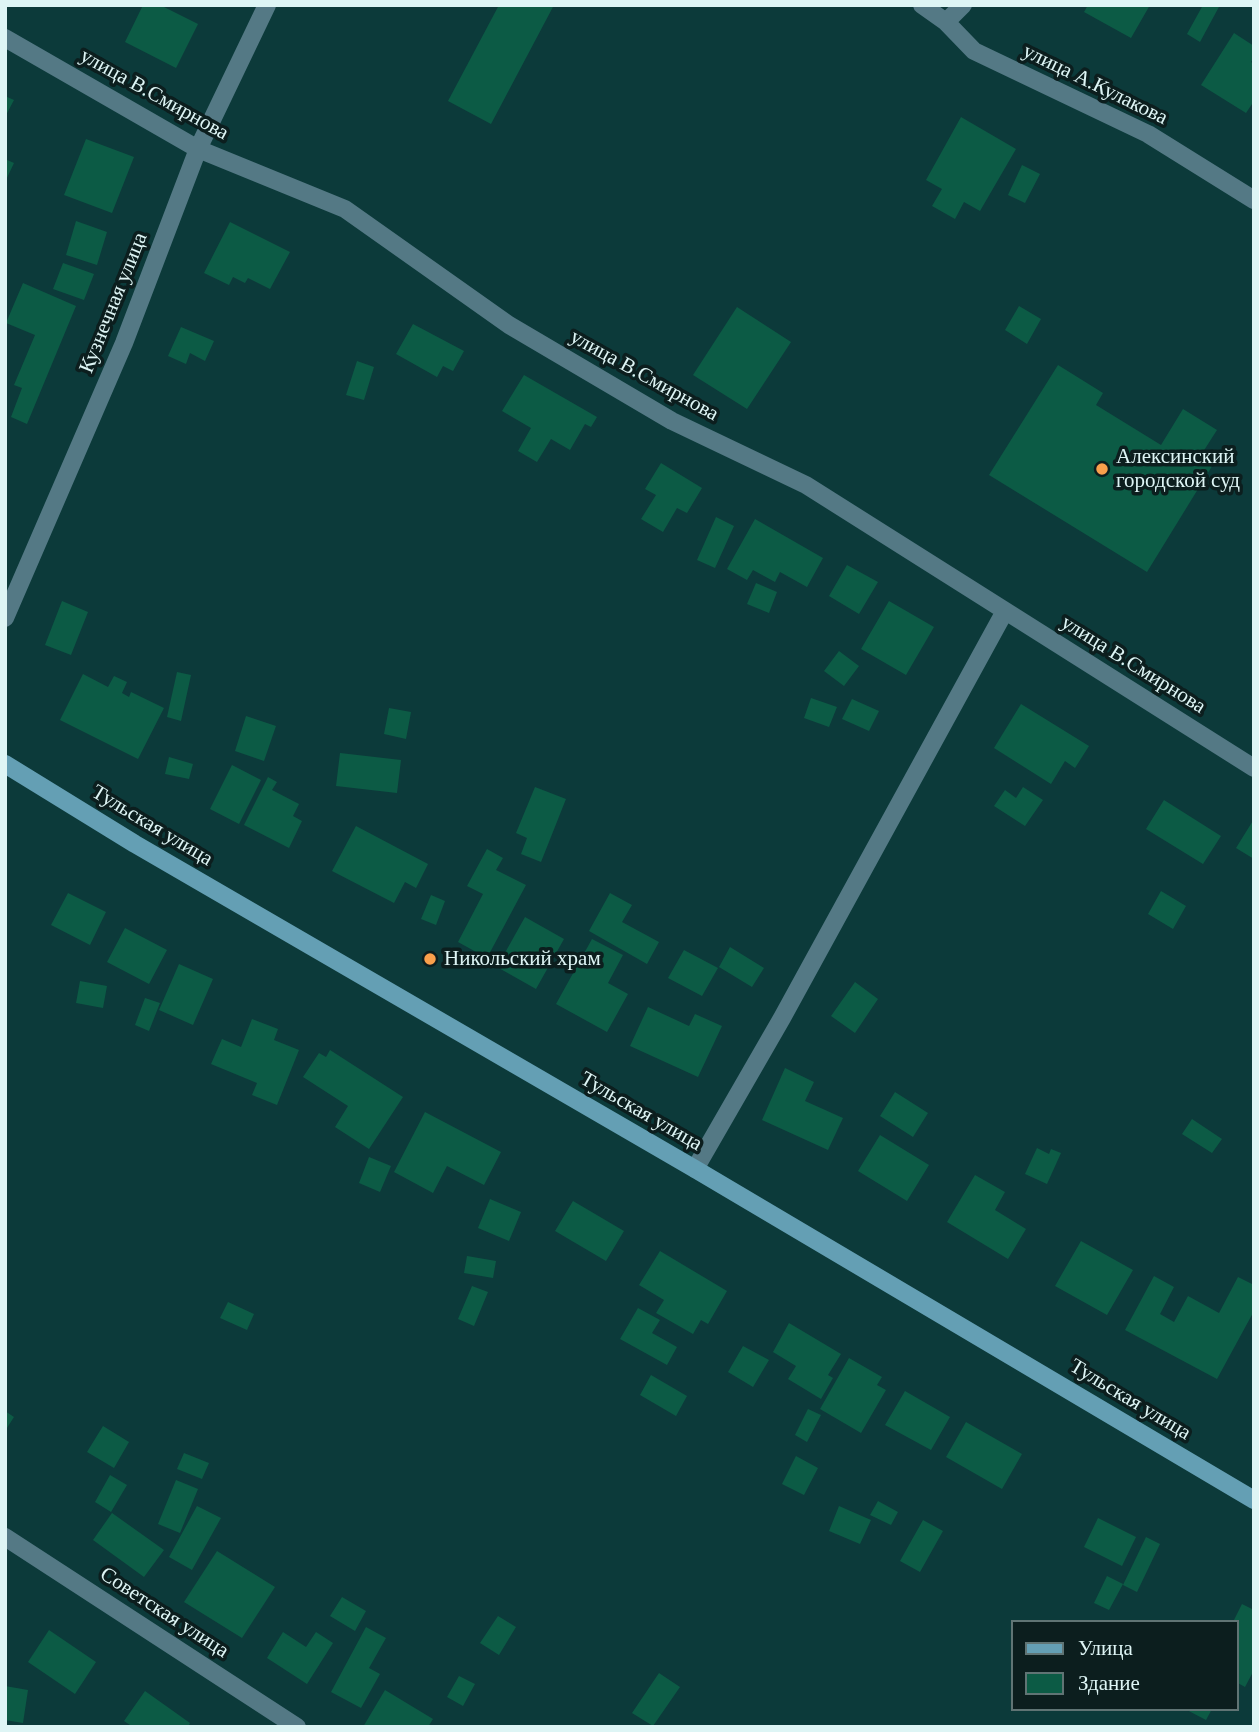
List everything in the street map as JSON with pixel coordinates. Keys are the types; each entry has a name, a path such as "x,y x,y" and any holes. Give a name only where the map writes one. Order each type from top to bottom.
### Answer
{"main road":[{"name":"Тульская улица","path":"5,764 381,989 695,1169 1254,1500"}],"street":[{"name":"Кузнечная улица","path":"5,618 124,343 198,149 267,5"},
{"name":"улица А.Кулакова","path":"922,5 946,22 974,51 1148,134 1254,200"},
{"path":"946,22 963,5"},
{"name":"улица В.Смирнова","path":"5,38 198,149 345,209 509,325 672,421 806,485 1254,768"},
{"path":"695,1169 788,1006 1005,611"},
{"name":"Советская улица","path":"5,1537 297,1727"}],"building":[{"path":"143,5 160,5 198,24 176,68 125,42"},
{"path":"499,5 554,5 491,124 448,101"},
{"path":"1088,5 1150,5 1131,38 1084,12"},
{"path":"1203,5 1220,5 1200,42 1187,34"},
{"path":"1234,33 1254,46 1254,58 1251,62 1254,64 1254,101 1246,113 1201,85"},
{"path":"5,96 14,100 5,117"},
{"path":"961,117 1016,149 980,211 964,202 955,219 932,206 942,189 926,180"},
{"path":"86,139 134,157 112,213 64,195"},
{"path":"5,159 14,163 5,182"},
{"path":"1022,165 1040,174 1025,203 1008,195"},
{"path":"76,221 107,232 97,265 66,255"},
{"path":"230,222 290,252 270,289 248,278 245,283 233,277 229,285 204,273"},
{"path":"63,263 94,274 84,300 53,289"},
{"path":"23,283 76,306 27,424 11,417 22,388 14,385 35,335 6,323"},
{"path":"1019,306 1041,319 1027,344 1005,330"},
{"path":"737,307 791,342 747,409 693,375"},
{"path":"413,324 464,351 453,371 443,366 437,377 396,354"},
{"path":"181,327 214,341 205,361 190,353 186,364 168,356"},
{"path":"357,361 374,367 364,400 346,395"},
{"name":"Алексинский городской суд","path":"1058,365 1103,393 1096,405 1161,445 1183,409 1217,430 1201,455 1214,463 1147,572 989,475"},
{"path":"524,375 597,417 591,427 585,424 570,450 551,439 537,462 518,451 531,428 502,411"},
{"path":"661,463 702,488 687,513 677,508 663,532 641,519 656,495 645,489"},
{"path":"716,517 734,526 715,568 697,560"},
{"path":"755,519 823,558 807,587 780,572 775,582 753,570 747,580 727,569"},
{"path":"847,565 878,582 859,614 829,596"},
{"path":"756,583 777,592 769,613 747,604"},
{"path":"62,601 88,612 71,655 45,645"},
{"path":"889,601 934,627 906,675 861,649"},
{"path":"839,651 859,666 844,686 824,671"},
{"path":"177,672 191,675 181,721 167,717"},
{"path":"83,674 108,687 114,676 127,682 122,693 129,697 131,692 164,708 138,759 60,720"},
{"path":"811,698 837,707 829,727 804,718"},
{"path":"852,699 879,711 869,731 842,719"},
{"path":"1021,704 1089,746 1075,768 1065,761 1051,784 994,748"},
{"path":"389,708 411,712 406,739 384,734"},
{"path":"246,716 276,726 264,761 235,751"},
{"path":"340,753 401,760 397,793 336,786"},
{"path":"169,757 193,764 189,779 165,774"},
{"path":"232,765 261,780 239,824 210,809"},
{"path":"268,777 277,782 272,790 299,804 293,816 302,821 289,848 244,825"},
{"path":"535,787 566,799 541,862 521,854 527,838 516,833"},
{"path":"1023,787 1043,800 1025,826 994,806 1005,790 1016,798"},
{"path":"1164,800 1221,836 1203,864 1146,829"},
{"path":"1254,819 1254,859 1236,848"},
{"path":"356,826 428,864 416,888 405,882 394,903 332,871"},
{"path":"487,849 503,858 496,870 526,885 487,958 458,942 483,894 467,886"},
{"path":"1161,891 1186,906 1173,929 1148,914"},
{"path":"68,893 106,912 90,945 51,925"},
{"path":"610,893 632,905 622,922 659,942 647,964 589,931"},
{"path":"431,895 445,901 436,925 421,919"},
{"path":"525,917 564,939 536,989 497,967"},
{"path":"125,928 167,950 149,984 107,962"},
{"path":"592,939 623,955 608,983 628,994 607,1032 556,1004"},
{"path":"730,947 764,968 752,987 719,967"},
{"path":"684,950 718,968 702,996 668,978"},
{"path":"179,964 213,979 193,1025 159,1010"},
{"path":"80,981 107,986 103,1008 76,1003"},
{"path":"855,982 878,999 855,1033 831,1016"},
{"path":"145,998 160,1003 149,1031 135,1025"},
{"path":"648,1007 689,1026 695,1014 722,1026 698,1077 630,1046"},
{"path":"252,1019 278,1029 274,1040 299,1050 277,1105 252,1095 257,1083 211,1064 222,1039 241,1047"},
{"path":"330,1050 403,1097 369,1149 335,1127 348,1106 303,1077 319,1053 326,1057"},
{"path":"785,1068 814,1082 805,1101 843,1118 828,1150 762,1120"},
{"path":"895,1092 928,1113 913,1137 880,1116"},
{"path":"425,1112 501,1152 484,1185 447,1166 433,1193 394,1172"},
{"path":"1192,1119 1222,1139 1212,1153 1182,1134"},
{"path":"880,1135 929,1165 907,1201 858,1171"},
{"path":"1037,1148 1049,1154 1051,1149 1061,1153 1047,1184 1025,1174"},
{"path":"369,1157 391,1166 380,1192 359,1183"},
{"path":"975,1175 1005,1192 995,1210 1026,1229 1008,1259 947,1222"},
{"path":"490,1199 521,1212 509,1241 478,1228"},
{"path":"573,1201 624,1231 606,1261 555,1231"},
{"path":"1081,1241 1133,1270 1107,1315 1055,1286"},
{"path":"660,1251 727,1291 708,1324 701,1320 693,1334 656,1313 664,1300 639,1285"},
{"path":"467,1256 496,1261 493,1278 464,1273"},
{"path":"1154,1276 1174,1287 1160,1314 1174,1322 1188,1296 1219,1313 1238,1277 1254,1285 1254,1311 1217,1379 1125,1330"},
{"path":"472,1286 488,1292 474,1326 458,1319"},
{"path":"228,1302 254,1314 247,1330 220,1318"},
{"path":"638,1308 660,1320 652,1333 677,1347 667,1365 620,1339"},
{"path":"789,1323 841,1354 828,1375 833,1378 821,1399 788,1379 796,1366 773,1352"},
{"path":"743,1346 769,1360 753,1387 728,1372"},
{"path":"849,1358 882,1377 877,1385 886,1390 861,1433 820,1409"},
{"path":"651,1375 687,1396 676,1416 640,1395"},
{"path":"905,1391 950,1417 931,1450 885,1425"},
{"path":"808,1409 821,1415 807,1442 795,1435"},
{"path":"5,1411 14,1417 5,1431"},
{"path":"966,1422 1022,1454 1002,1489 946,1457"},
{"path":"103,1426 129,1442 114,1468 87,1452"},
{"path":"184,1453 209,1463 202,1479 177,1469"},
{"path":"796,1456 818,1468 804,1495 782,1484"},
{"path":"110,1475 127,1485 111,1512 95,1502"},
{"path":"176,1480 198,1489 180,1533 158,1524"},
{"path":"878,1501 898,1512 891,1525 870,1515"},
{"path":"197,1506 221,1518 192,1570 169,1557"},
{"path":"839,1506 871,1520 860,1544 829,1531"},
{"path":"112,1513 164,1550 144,1577 93,1540"},
{"path":"1098,1518 1136,1537 1122,1566 1084,1547"},
{"path":"923,1520 943,1531 920,1572 900,1561"},
{"path":"1146,1537 1160,1544 1137,1592 1123,1585"},
{"path":"217,1551 275,1587 242,1638 184,1602"},
{"path":"1107,1576 1123,1584 1109,1610 1094,1603"},
{"path":"342,1597 366,1611 355,1631 330,1616"},
{"path":"1242,1604 1254,1610 1254,1670 1245,1687 1238,1683 1238,1620 1234,1620"},
{"path":"498,1616 516,1627 499,1655 480,1643"},
{"path":"366,1627 386,1638 369,1668 380,1674 361,1708 331,1692"},
{"path":"49,1630 96,1662 75,1694 28,1662"},
{"path":"283,1632 306,1647 316,1632 333,1643 307,1684 267,1658"},
{"path":"659,1673 680,1687 653,1726 632,1713"},
{"path":"459,1676 475,1684 463,1706 447,1697"},
{"path":"5,1686 28,1690 23,1723 5,1720"},
{"path":"385,1690 433,1719 428,1727 363,1727"},
{"path":"145,1691 190,1723 188,1727 133,1727 124,1721"},
{"path":"1189,1711 1211,1711 1206,1720"}],"place":[{"name":"Алексинский городской суд","path":"1102,469"},
{"name":"Никольский храм","path":"430,959"}]}
